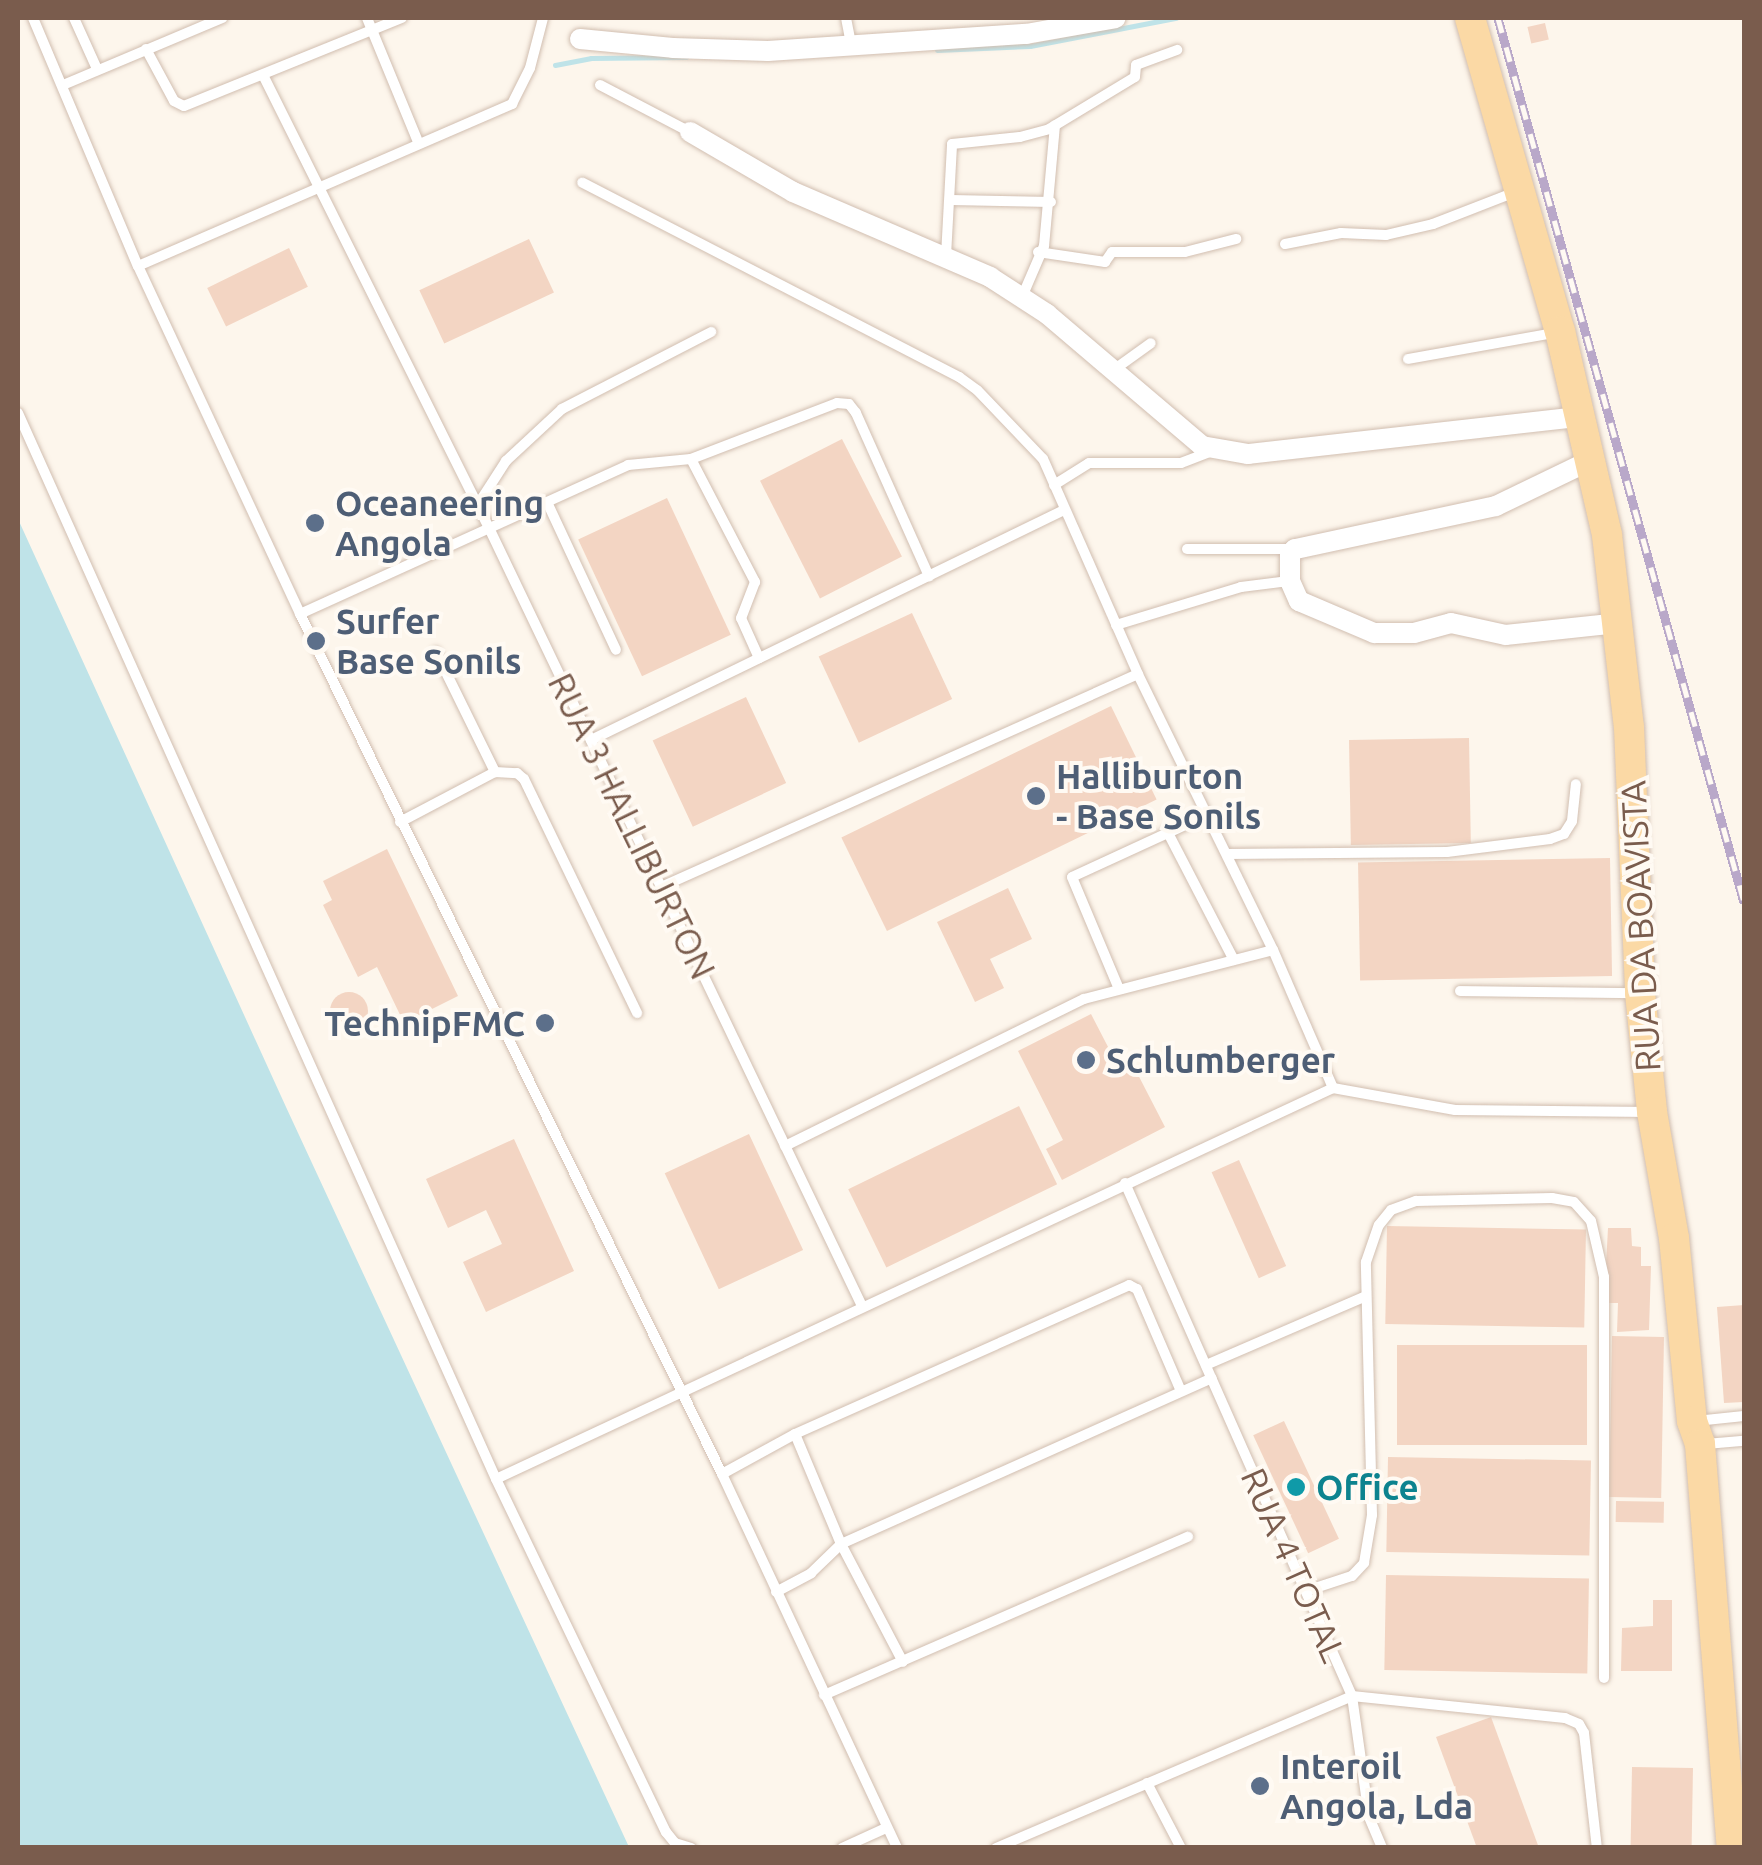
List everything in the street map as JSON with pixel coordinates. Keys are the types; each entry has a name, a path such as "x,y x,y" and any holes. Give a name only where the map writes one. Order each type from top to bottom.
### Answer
{"main road":[{"name":"RUA DA BOAVISTA","path":"1470,18 1560,332 1591,460 1619,623 1630,727 1640,993 1652,1112 1674,1238 1696,1433 1732,1848"}],"street":[{"path":"580,39 672,48 768,51 1026,34 1116,18"},
{"path":"690,132 793,192 946,256 1022,297 1115,369 1184,432 1215,450 1248,454 1580,416"},
{"path":"1591,460 1496,506 1443,514 1348,541 1295,550 1290,554 1290,581 1300,601 1374,633 1414,633 1451,623 1506,635 1619,623"}],"lane":[{"path":"32,18 138,266 300,614 722,1474 897,1848"},
{"path":"74,18 97,69"},
{"path":"62,85 222,18"},
{"path":"146,48 180,106 263,74 369,23 402,18"},
{"path":"138,266 512,104 530,68 543,18"},
{"path":"846,18 851,44"},
{"path":"369,23 419,144"},
{"path":"946,256 952,144 1020,137 1055,126 1135,77 1136,64 1178,50"},
{"name":"RUA 3 HALLIBURTON","path":"263,74 490,530 862,1306"},
{"path":"600,84 690,132"},
{"path":"1022,297 1038,252 1044,246 1055,126"},
{"path":"582,182 959,378 977,390 1043,458 1138,674 1228,854 1334,1088"},
{"path":"1285,244 1341,232 1402,232 1520,190"},
{"path":"951,200 1051,202"},
{"path":"1038,252 1105,262 1112,252 1185,252 1236,239"},
{"path":"478,506 506,461 562,409 711,332"},
{"path":"1408,360 1560,332"},
{"path":"1115,369 1151,343"},
{"path":"300,614 628,465 691,459 837,403 849,404 929,576"},
{"path":"18,412 496,1480 666,1832 675,1843 691,1848"},
{"path":"1054,485 1088,464 1181,464 1215,450"},
{"path":"691,459 755,582 742,618 759,658"},
{"path":"547,502 616,650"},
{"path":"590,740 1064,510"},
{"path":"1187,549 1295,550"},
{"path":"1116,625 1241,587 1290,581"},
{"path":"436,652 495,772"},
{"path":"661,887 1138,674"},
{"path":"400,822 495,772 517,773 524,779 638,1013"},
{"path":"1228,854 1447,852 1550,839 1564,834 1572,820 1576,784"},
{"path":"1119,989 1072,877 1209,814"},
{"path":"1166,831 1234,960"},
{"path":"785,1146 1084,999 1273,950"},
{"path":"1460,991 1640,993"},
{"path":"496,1480 1334,1088 1455,1110 1652,1112"},
{"name":"RUA 4 TOTAL","path":"1126,1183 1352,1696 1370,1818 1382,1848"},
{"path":"1306,1591 1352,1576 1364,1562 1372,1515 1366,1262 1378,1226 1390,1210 1416,1202 1552,1198 1574,1202 1591,1222 1604,1277 1604,1678"},
{"path":"722,1474 794,1434 1129,1285 1137,1289 1181,1391"},
{"path":"1206,1365 1366,1296"},
{"path":"776,1592 811,1573 842,1544 1212,1378"},
{"path":"1696,1433 1744,1416"},
{"path":"1696,1433 1744,1441"},
{"path":"794,1434 842,1544 903,1662"},
{"path":"824,1696 1188,1537"},
{"path":"996,1848 1352,1696 1566,1718 1579,1724 1584,1734 1597,1848"},
{"path":"1147,1784 1181,1848"},
{"path":"842,1848 886,1828"}],"water":[{"path":"18,519 286,1107 629,1847 18,1847"}],"building":[{"path":"1545,23 1549,40 1531,44 1527,27"},
{"path":"529,239 554,292 444,344 419,290"},
{"path":"289,248 308,287 226,327 207,288"},
{"path":"842,439 902,557 820,598 760,481"},
{"path":"667,498 731,635 642,676 578,539"},
{"path":"912,613 952,699 859,743 819,657"},
{"path":"746,697 786,783 693,827 653,741"},
{"path":"1111,706 1157,799 887,931 841,838"},
{"path":"1469,738 1471,843 1351,845 1349,740"},
{"path":"387,849 458,996 404,1023 377,967 358,977 323,905 332,900 323,881"},
{"path":"1610,858 1612,976 1360,980 1358,862"},
{"path":"1008,888 1032,939 990,959 1004,988 975,1002 937,922"},
{"path":"349,992 362,998 368,1011 362,1024 349,1030 336,1024 330,1011 336,998"},
{"path":"1091,1014 1121,1072 1133,1065 1165,1127 1062,1180 1046,1149 1063,1140 1018,1051"},
{"path":"1019,1106 1057,1184 886,1267 848,1189"},
{"path":"749,1134 803,1250 719,1289 665,1173"},
{"path":"514,1139 574,1271 486,1312 463,1262 502,1244 486,1210 448,1228 426,1179"},
{"path":"1239,1160 1286,1266 1259,1278 1212,1172"},
{"path":"1387,1226 1586,1229 1584,1327 1385,1324"},
{"path":"1608,1228 1631,1228 1632,1246 1641,1247 1641,1266 1651,1266 1649,1330 1617,1332 1618,1303 1604,1303"},
{"path":"1744,1305 1744,1402 1724,1403 1717,1307"},
{"path":"1612,1336 1664,1337 1661,1498 1609,1497"},
{"path":"1397,1345 1587,1345 1587,1445 1397,1445"},
{"name":"Office","path":"1284,1421 1339,1539 1308,1553 1253,1435"},
{"path":"1388,1457 1591,1461 1589,1556 1386,1552"},
{"path":"1616,1501 1664,1502 1664,1523 1616,1522"},
{"path":"1386,1575 1589,1579 1587,1674 1384,1670"},
{"path":"1653,1600 1672,1600 1672,1671 1621,1671 1622,1628 1653,1626"},
{"path":"1491,1717 1539,1848 1477,1848 1436,1737"},
{"path":"1632,1767 1693,1768 1692,1848 1631,1848"}],"waterway":[{"path":"937,50 1030,46 1176,18"},
{"path":"555,65 591,58 686,57"}],"railway":[{"path":"1498,18 1744,902"}],"place":[{"name":"Oceaneering Angola","path":"315,523"},
{"name":"Surfer Base Sonils","path":"316,641"},
{"name":"Halliburton - Base Sonils","path":"1036,796"},
{"name":"TechnipFMC","path":"545,1023"},
{"name":"Schlumberger","path":"1086,1060"},
{"name":"Office","path":"1296,1487"},
{"name":"Interoil Angola, Lda","path":"1260,1786"}]}
